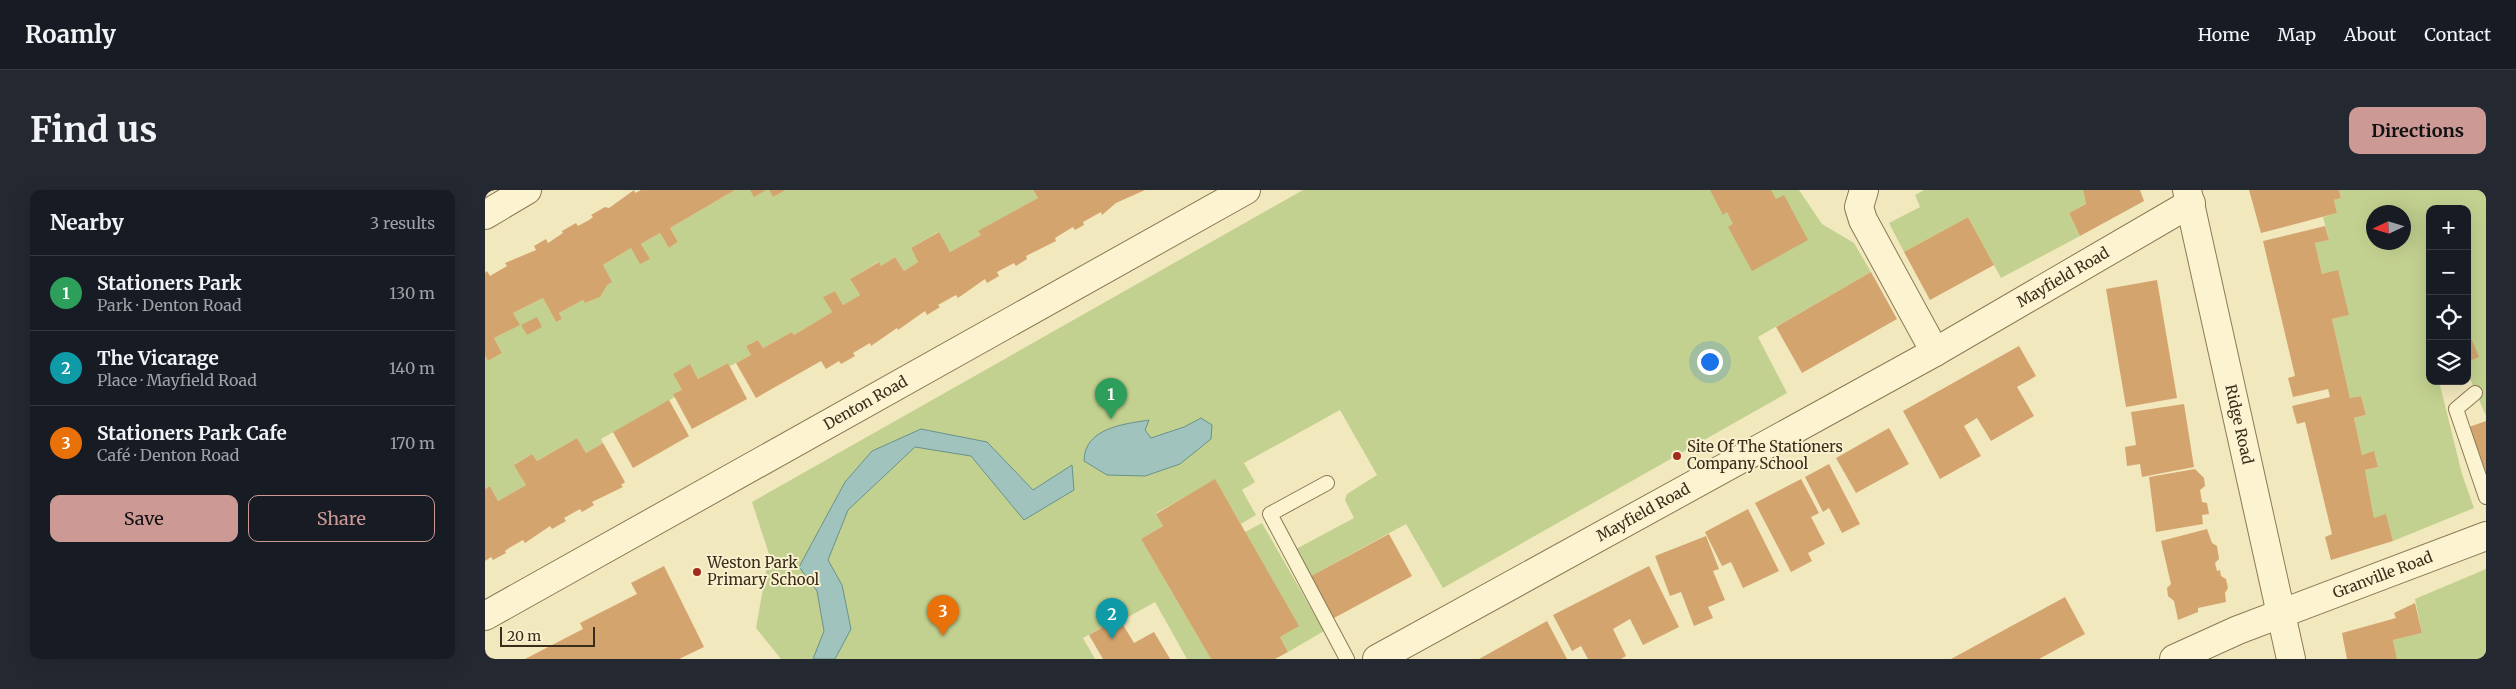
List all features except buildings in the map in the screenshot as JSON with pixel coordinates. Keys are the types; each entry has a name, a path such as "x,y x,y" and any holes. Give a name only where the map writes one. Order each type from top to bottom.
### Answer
{"street":[{"path":"485,215 527,190"},
{"name":"Denton Road","path":"485,616 1246,190"},
{"path":"1864,190 1859,207 1863,220 1935,352"},
{"name":"Mayfield Road","path":"1377,659 1935,352 2189,197"},
{"name":"Ridge Road","path":"2189,197 2291,659"},
{"name":"Granville Road","path":"2174,659 2238,630 2486,536"}],"lane":[{"path":"2475,393 2456,409 2486,497"},
{"path":"1327,483 1269,514 1347,659"}],"green space":[{"path":"735,190 769,190 773,197 786,190 1033,190 1038,198 979,231 981,235 950,252 938,232 911,248 918,262 904,271 895,257 881,266 878,262 850,279 860,295 843,305 835,291 824,297 832,312 794,335 792,332 763,348 758,340 746,346 751,355 730,366 728,363 698,379 690,365 673,374 682,390 674,394 675,397 601,439 603,443 586,453 577,438 537,461 532,454 515,464 526,485 498,501 490,486 485,489 485,356 488,361 502,353 494,338 519,325 513,313 543,298 556,322 562,319 559,313 583,300 585,303 600,297 603,265 631,248 649,258 641,244 660,233 669,248 678,242 670,228"},
{"path":"1303,190 1799,190 1822,224 1854,243 1871,272 1758,337 1787,393 1443,588 1406,524 1311,576 1296,549 1354,518 1345,500 1347,494 1377,475 1340,410 1244,463 1255,482 1242,490 1256,515 1241,524 1215,480 1156,513 1163,526 1141,539 1211,659 1187,659 1155,602 1121,621 1119,618 1083,638 1095,659 781,659 756,628 769,554 752,502"},
{"path":"1924,190 2083,190 2086,204 2069,213 2080,236 2001,278 1968,217 1904,252 1889,223 1920,207 1915,195"},
{"path":"2339,190 2486,190 2486,416 2471,381 2471,205 2426,205 2426,385 2440,385 2462,474 2474,508 2393,541 2386,515 2374,518 2365,470 2378,467 2374,452 2362,455 2354,418 2366,415 2361,396 2350,398 2332,319 2348,315 2322,274 2315,243 2329,240 2323,217 2337,213 2334,200 2341,198"},
{"path":"1262,523 1324,631 1288,652 1280,637 1298,626 1245,532"},
{"path":"2486,569 2486,659 2397,659 2393,640 2422,633 2415,599"}],"water":[{"path":"1201,418 1212,425 1211,439 1180,464 1145,476 1107,475 1084,461 1086,450 1091,441 1098,435 1117,426 1149,420 1145,430 1151,438 1184,427"},
{"path":"921,429 987,442 1033,490 1072,465 1074,490 1024,520 971,456 915,447 848,510 828,560 842,585 851,629 835,659 813,659 824,631 817,591 799,567 845,482 872,451"}],"place":[{"name":"Stationers Park","path":"1111,419"},
{"name":"Site Of The Stationers Company School","path":"1677,456"},
{"name":"Weston Park Primary School","path":"697,572"},
{"name":"Stationers Park Cafe","path":"943,636"},
{"name":"The Vicarage","path":"1112,639"}]}
